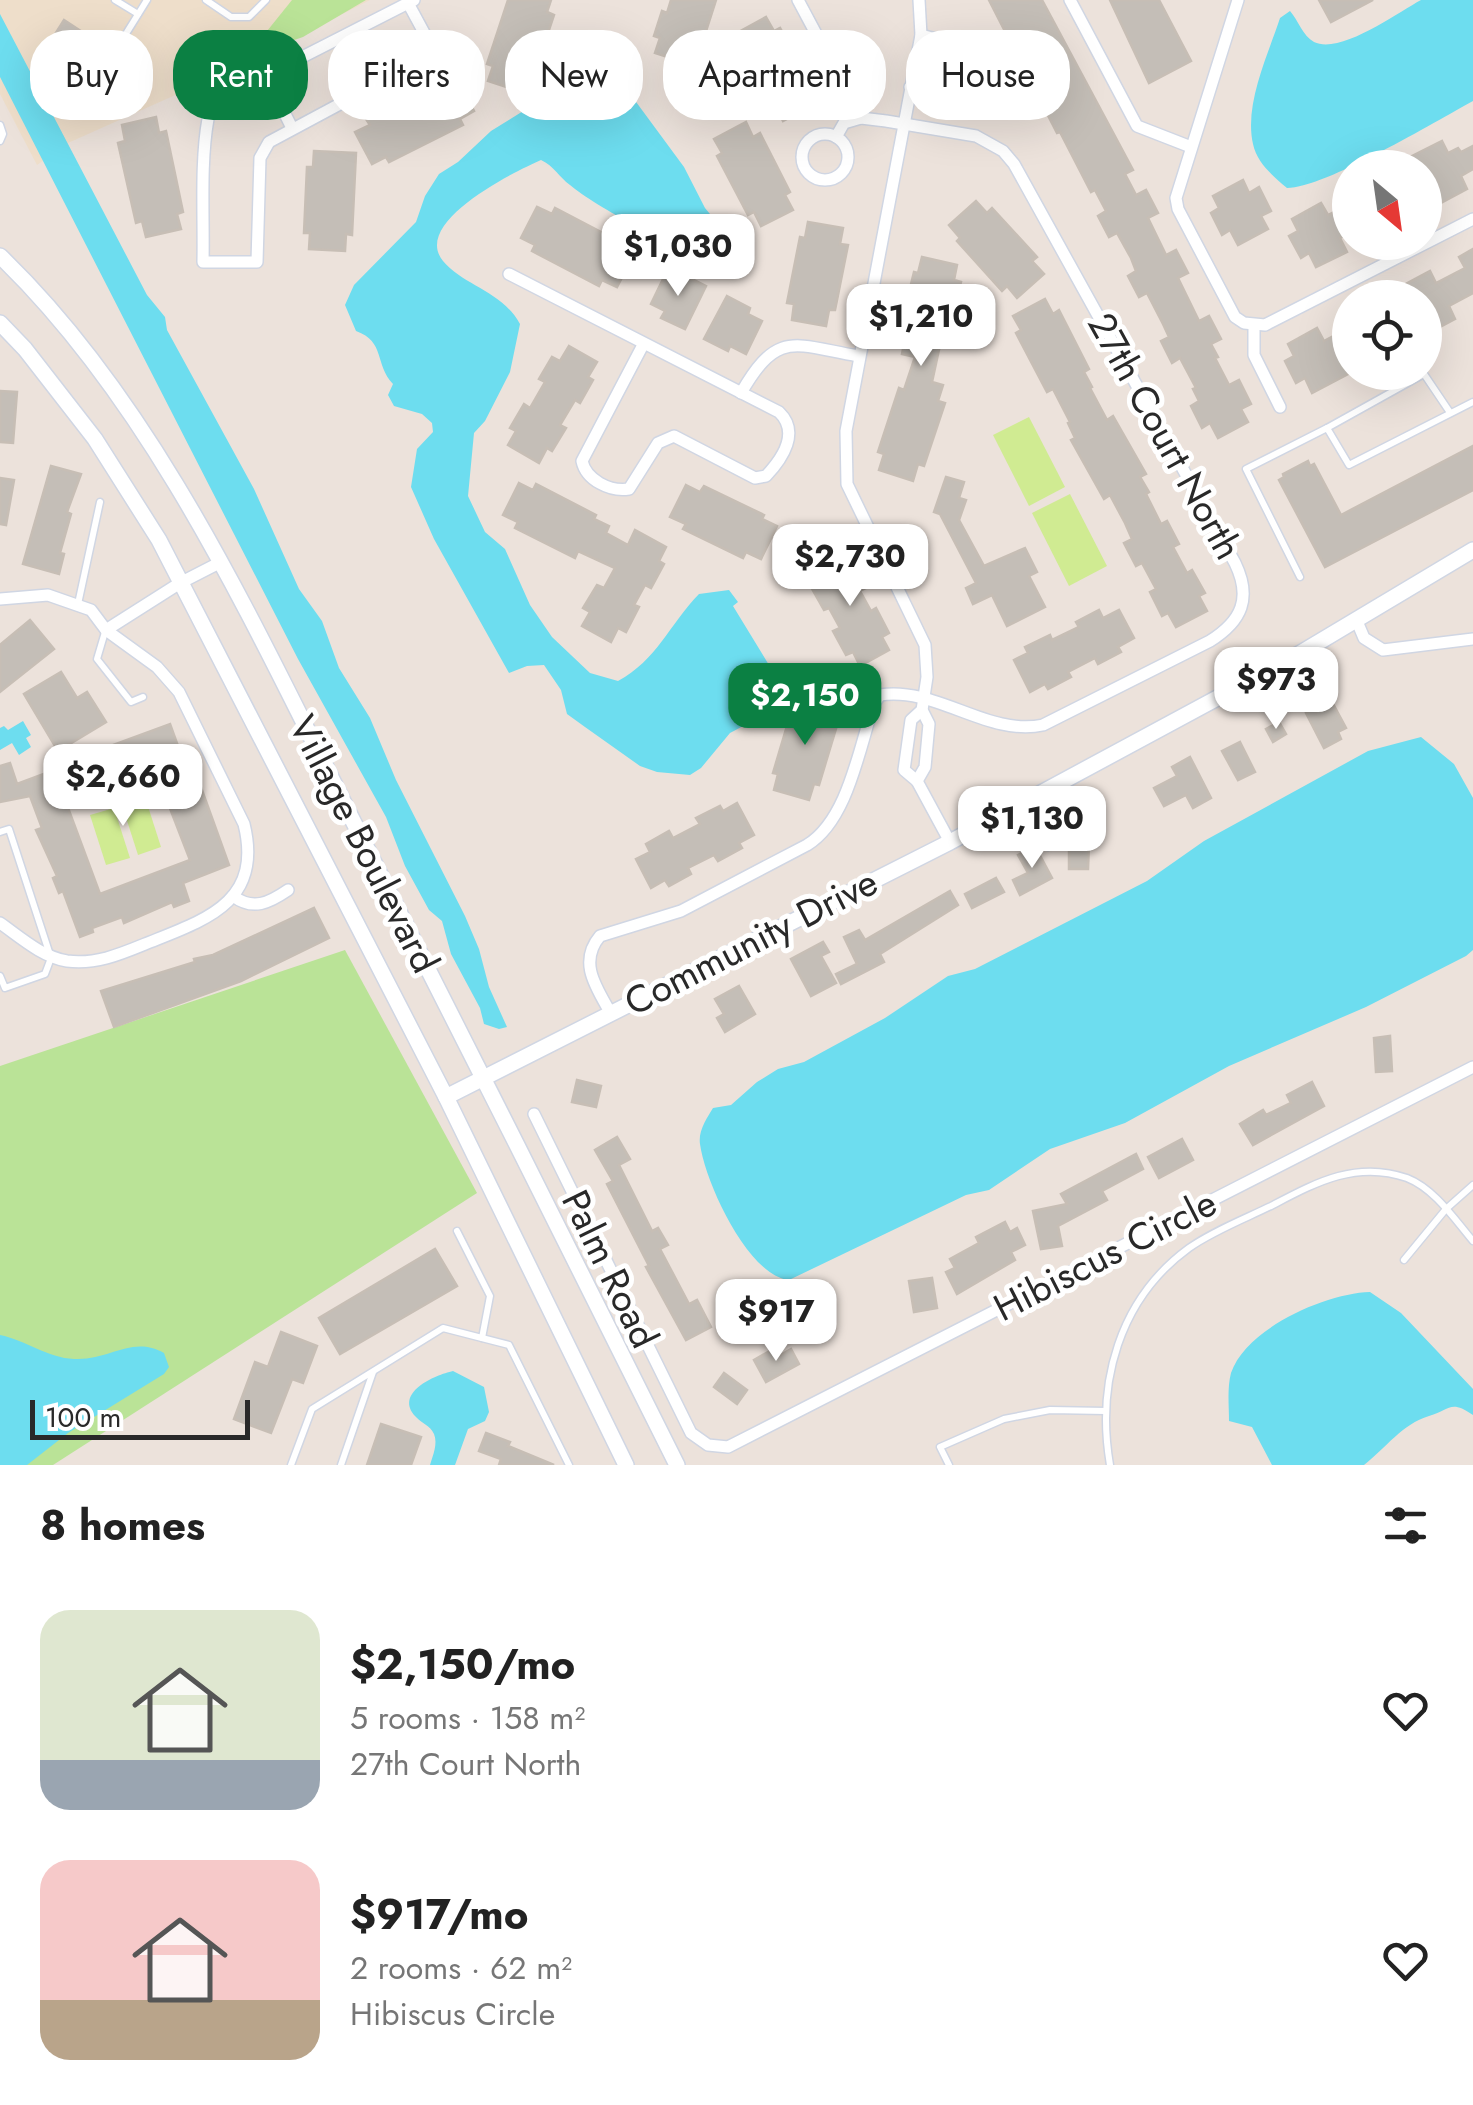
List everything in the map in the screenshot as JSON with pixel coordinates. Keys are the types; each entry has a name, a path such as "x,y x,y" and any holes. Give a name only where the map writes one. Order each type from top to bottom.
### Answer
{"street":[{"path":"798,0 814,30"},
{"path":"920,0 921,30"},
{"path":"1070,0 1137,126 1191,147"},
{"path":"1238,0 1178,188 1178,208 1229,309 1244,323 1265,326 1473,219"},
{"path":"208,120 203,262 257,262 260,158 269,142 435,53 412,2 308,55"},
{"path":"906,106 897,172 846,432 847,484 925,646 927,676 921,704 911,720 904,770 917,780 950,842"},
{"path":"288,120 292,128"},
{"path":"836,137 844,123 854,120"},
{"name":"27th Court North","path":"610,1012 590,975 593,944 600,936 681,911 816,840 838,814 880,695 891,693 1015,728 1043,725 1226,631 1244,608 1245,593 1235,563 1014,164 1003,151 976,136 875,120"},
{"path":"824,134 836,137 848,154 846,165 830,179 819,179 803,166 805,144 824,134"},
{"name":"Village Boulevard","path":"0,256 60,321 130,413 190,506 485,1077 678,1465"},
{"path":"509,274 644,343 741,393 779,412 791,430 789,441 766,476 755,478 674,436 658,443 629,489 619,491 584,471 582,460 644,343"},
{"name":"Village Boulevard","path":"0,323 26,350 94,439 136,502 446,1097 626,1465"},
{"path":"1254,326 1254,355 1280,407"},
{"path":"741,393 761,360 791,344 858,356"},
{"name":"Community Drive","path":"446,1097 950,842 1299,654 1473,550"},
{"path":"106,630 219,563"},
{"path":"0,599 48,595 91,610 106,630 157,667 179,692 244,824 247,856 233,896 210,918 108,958 86,962 52,958 0,923"},
{"path":"1356,620 1364,638 1384,650 1473,639"},
{"path":"917,780 924,768 929,724 921,704"},
{"path":"233,896 251,906 261,905 288,890"},
{"name":"Hibiscus Circle","path":"736,1443 1473,1067"},
{"name":"Palm Road","path":"534,1114 690,1432 698,1440 718,1447 736,1443"}],"lane":[{"path":"114,0 138,14"},
{"path":"128,30 147,0"},
{"path":"206,0 231,17 249,17 266,0"},
{"path":"0,126 0,141"},
{"path":"1300,577 1246,469 1424,374 1449,412"},
{"path":"1327,428 1349,466 1473,402"},
{"path":"78,605 100,502"},
{"path":"106,630 97,659 131,702 143,696"},
{"path":"1024,802 1048,847"},
{"path":"0,832 9,829 52,958 45,974 5,988 0,976"},
{"path":"1110,1465 1104,1432 1108,1377 1123,1326 1153,1280 1191,1247 1328,1177 1368,1170 1410,1179 1446,1209 1473,1241"},
{"path":"1404,1260 1446,1209 1473,1184"},
{"path":"457,1231 490,1296 482,1338"},
{"path":"291,1465 312,1408 443,1328 509,1345 569,1465"},
{"path":"341,1465 373,1371"},
{"path":"949,1465 940,1447 1004,1419 1050,1410 1106,1411"}],"shaded area":[{"path":"0,0 370,0 308,31 173,30 173,96 153,105 153,30 30,30 30,120 119,120 68,143 37,165 0,94"}],"green space":[{"path":"292,0 366,0 308,34 308,30 268,30"},
{"path":"1029,417 1065,487 1029,506 993,435"},
{"path":"1070,494 1107,566 1069,586 1032,513"},
{"path":"145,797 161,847 138,855 122,805"},
{"path":"114,808 130,858 106,865 90,815"},
{"path":"345,950 477,1193 53,1465 0,1465 0,1066"}],"water":[{"path":"1421,0 1473,0 1473,101 1383,150 1332,150 1332,175 1287,188 1258,157 1251,129 1259,80 1280,18 1290,11 1310,39 1325,44 1353,38"},
{"path":"0,14 30,71 30,120 55,120 147,295 165,317 167,330 254,489 299,589 322,621 339,668 370,718 396,780 465,916 507,1027 499,1029 484,1024 480,1008 451,954 442,921 429,910 405,866 386,817 298,659 0,77"},
{"path":"643,111 684,167 705,208 719,225 731,236 753,244 737,252 714,252 660,237 585,196 541,160 471,200 441,230 437,246 452,270 493,296 520,324 510,372 485,421 474,433 468,496 485,532 505,549 530,605 552,637 590,673 618,681 643,663 699,594 729,590 738,602 733,606 772,670 771,692 745,725 730,733 701,768 690,775 640,766 567,714 561,690 544,665 509,673 434,539 411,487 417,449 433,432 432,423 422,414 394,406 388,395 393,384 376,347 356,331 345,305 354,285 416,222 425,196 439,174 509,120 643,120"},
{"path":"23,721 31,735 26,738 31,747 19,755 12,743 0,750 0,728 8,730"},
{"path":"1421,737 1454,764 1473,798 1473,950 1466,956 1366,1007 1229,1066 1125,1123 1050,1149 989,1190 966,1195 789,1280 774,1275 744,1245 710,1181 700,1144 700,1134 713,1108 731,1105 778,1069 804,1062 885,1018 948,976 975,969 1147,881 1204,841 1368,751"},
{"path":"1370,1292 1401,1313 1473,1389 1473,1415 1450,1407 1419,1420 1364,1465 1272,1465 1252,1427 1229,1421 1231,1373 1240,1357 1270,1328 1290,1316 1332,1299"},
{"path":"0,1335 55,1356 74,1359 152,1348 164,1353 169,1367 164,1374 68,1433 27,1465 0,1465"},
{"path":"453,1371 484,1387 489,1412 485,1421 468,1429 455,1465 430,1465 434,1434 416,1417 410,1400 419,1386"}],"building":[{"path":"508,0 551,0 547,12 554,15 549,30 505,30 505,86 488,81 493,66 487,64"},
{"path":"671,0 716,0 706,30 663,30 663,56 655,53 660,38 654,36 662,11 667,13"},
{"path":"989,0 1042,0 1058,30 1004,30"},
{"path":"1110,0 1159,0 1191,61 1149,83"},
{"path":"1319,0 1373,0 1331,22"},
{"path":"766,17 773,30 742,30"},
{"path":"64,20 79,30 58,30"},
{"path":"1070,52 1133,170 1125,174 1136,195 1146,190 1158,213 1148,218 1166,255 1176,250 1188,273 1178,278 1199,321 1209,316 1221,339 1211,344 1218,357 1215,358 1229,385 1239,380 1251,404 1241,409 1248,422 1218,438 1210,423 1202,428 1191,406 1199,401 1193,389 1196,388 1180,358 1172,363 1161,341 1169,337 1163,324 1147,293 1139,297 1128,276 1136,271 1131,258 1117,233 1109,237 1098,216 1106,211 1095,190 1091,192 1060,132 1050,120 1070,120"},
{"path":"156,117 159,133 166,131 183,212 177,214 181,229 146,237 142,221 136,223 118,143 125,141 122,125"},
{"path":"367,120 460,120 463,125 389,162 386,157 372,164 355,132 370,125"},
{"path":"746,122 753,137 760,133 790,192 785,195 793,210 761,226 754,212 748,215 717,156 722,153 714,139"},
{"path":"1442,141 1448,153 1473,146 1473,169 1461,176 1467,189 1442,202 1442,150 1424,150"},
{"path":"314,151 356,153 352,235 346,234 345,251 309,249 310,233 304,233 307,167 313,167"},
{"path":"1243,180 1249,193 1259,187 1271,211 1261,216 1268,229 1238,245 1230,230 1222,235 1211,213 1219,208 1213,196"},
{"path":"976,201 987,213 992,208 1037,257 1032,261 1044,274 1017,298 1007,286 1002,291 957,241 960,238 949,225"},
{"path":"1321,203 1328,215 1332,213 1332,259 1316,267 1309,253 1301,258 1289,236 1298,231 1292,219"},
{"path":"537,207 552,214 555,208 622,243 619,249 633,256 617,287 602,280 599,286 532,251 535,245 521,238"},
{"path":"808,222 843,228 840,244 848,245 835,310 829,310 826,326 792,320 794,304 787,303 800,237 805,238"},
{"path":"1473,249 1473,293 1449,306 1455,319 1442,326 1442,280 1465,268 1459,257"},
{"path":"922,257 957,265 954,280 961,282 946,347 940,345 932,382 943,385 938,401 945,403 924,466 918,464 913,481 879,470 884,454 878,452 899,388 904,390 915,357 902,354 905,339 898,337 914,272 918,273"},
{"path":"1430,271 1434,280 1413,280"},
{"path":"666,273 681,280 684,275 706,286 685,329 661,318 665,311 651,304"},
{"path":"727,296 750,308 748,314 762,321 746,354 730,346 728,351 704,339"},
{"path":"1045,299 1053,314 1059,310 1089,369 1084,372 1090,388 1107,420 1113,416 1146,474 1140,477 1149,492 1146,494 1161,524 1167,521 1179,544 1173,547 1187,573 1192,570 1205,593 1199,596 1207,611 1176,627 1168,613 1162,616 1150,592 1156,589 1142,563 1136,566 1124,543 1132,539 1125,523 1110,495 1104,499 1071,440 1075,438 1070,422 1053,389 1047,392 1016,333 1021,330 1013,316"},
{"path":"1317,328 1324,341 1332,337 1332,382 1312,393 1305,378 1296,383 1285,361 1294,356 1288,344"},
{"path":"569,346 597,362 588,377 593,380 580,403 575,400 560,425 566,428 552,451 547,448 539,463 508,445 516,431 510,428 524,404 530,408 545,382 539,379 552,357 560,361"},
{"path":"0,391 17,392 13,443 0,442"},
{"path":"1473,446 1473,490 1325,567 1279,480 1308,461 1310,466 1314,464 1341,515"},
{"path":"51,466 81,474 67,512 71,514 60,553 64,554 59,574 23,564"},
{"path":"946,477 964,482 959,498 966,500 959,520 984,566 1025,548 1037,572 1029,576 1045,607 1007,626 992,595 973,604 966,588 976,583 940,514 934,512"},
{"path":"0,478 14,480 6,525 0,524"},
{"path":"519,483 533,490 536,484 596,515 594,519 609,526 606,533 628,545 635,530 666,547 659,561 664,564 651,588 645,585 626,632 618,628 611,642 582,626 590,612 583,608 597,585 604,588 615,568 578,551 575,558 515,528 518,522 503,515"},
{"path":"686,485 700,492 704,486 764,515 762,519 777,526 761,559 746,552 743,558 683,529 686,524 670,517"},
{"path":"840,553 847,567 853,564 866,588 860,591 871,611 876,608 889,633 882,637 889,650 860,666 853,652 846,655 833,631 840,628 811,587 816,584 809,570"},
{"path":"1099,610 1103,618 1119,610 1134,638 1118,647 1121,652 1098,664 1095,658 1068,672 1071,677 1048,689 1045,684 1030,692 1014,660 1028,653 1025,647 1079,627 1076,622"},
{"path":"30,620 54,649 0,692 0,645"},
{"path":"61,672 77,698 87,692 106,722 58,751 24,694"},
{"path":"803,696 836,705 832,720 838,722 819,785 814,784 809,800 774,790 778,774 773,773 792,709 799,711"},
{"path":"1331,700 1346,728 1338,732 1341,739 1324,748 1306,713"},
{"path":"1279,722 1286,734 1273,742 1266,729"},
{"path":"170,724 187,771 194,768 229,865 183,883 189,901 174,907 172,902 124,923 122,917 80,937 63,891 59,893 53,878 57,876 36,830 42,828 30,796 0,802 0,766 10,763 17,784 54,770 100,894 190,860 154,767 87,792 75,759"},
{"path":"1240,742 1255,772 1238,780 1222,751"},
{"path":"1190,757 1211,798 1193,808 1186,795 1164,806 1154,788 1177,776 1172,767"},
{"path":"737,803 754,835 739,843 742,848 718,861 714,855 688,868 691,874 669,886 665,880 651,888 636,859 650,852 646,844 669,831 673,838 700,824 696,818 720,806 723,811"},
{"path":"1069,844 1089,844 1088,869 1069,869"},
{"path":"1035,846 1052,878 1020,895 1013,880 1028,873 1018,855"},
{"path":"996,878 1004,892 972,908 965,894"},
{"path":"950,891 958,905 880,954 884,962 841,984 836,974 857,964 844,937 859,930 865,940"},
{"path":"314,908 329,938 241,981 114,1027 101,991 213,955"},
{"path":"823,942 829,952 821,956 836,983 811,996 791,959"},
{"path":"739,986 755,1014 725,1032 717,1018 724,1014 715,999"},
{"path":"1390,1036 1392,1071 1376,1072 1374,1038"},
{"path":"577,1080 601,1086 596,1107 572,1102"},
{"path":"1312,1082 1324,1106 1253,1145 1240,1124 1263,1110 1266,1115 1291,1103 1287,1095"},
{"path":"617,1137 630,1159 619,1165 652,1231 658,1228 668,1245 660,1249 689,1304 697,1300 711,1327 686,1340 646,1267 649,1266 607,1184 613,1181 595,1150"},
{"path":"1182,1139 1193,1160 1159,1178 1148,1157"},
{"path":"1136,1154 1143,1169 1102,1191 1107,1200 1058,1226 1062,1246 1041,1249 1033,1211 1067,1204 1061,1194"},
{"path":"1005,1222 1010,1232 1017,1228 1025,1245 1011,1252 1015,1260 957,1294 946,1272 955,1268 950,1259 979,1243 976,1237"},
{"path":"435,1249 457,1286 340,1354 319,1318"},
{"path":"932,1278 937,1308 914,1312 909,1281"},
{"path":"281,1332 317,1346 303,1383 292,1379 271,1433 234,1419 255,1362 268,1367"},
{"path":"775,1348 779,1356 791,1349 799,1364 766,1382 754,1360"},
{"path":"724,1373 747,1390 737,1404 714,1387"},
{"path":"381,1424 421,1437 411,1465 367,1465"},
{"path":"486,1433 554,1465 499,1465 501,1459 479,1451"}]}
